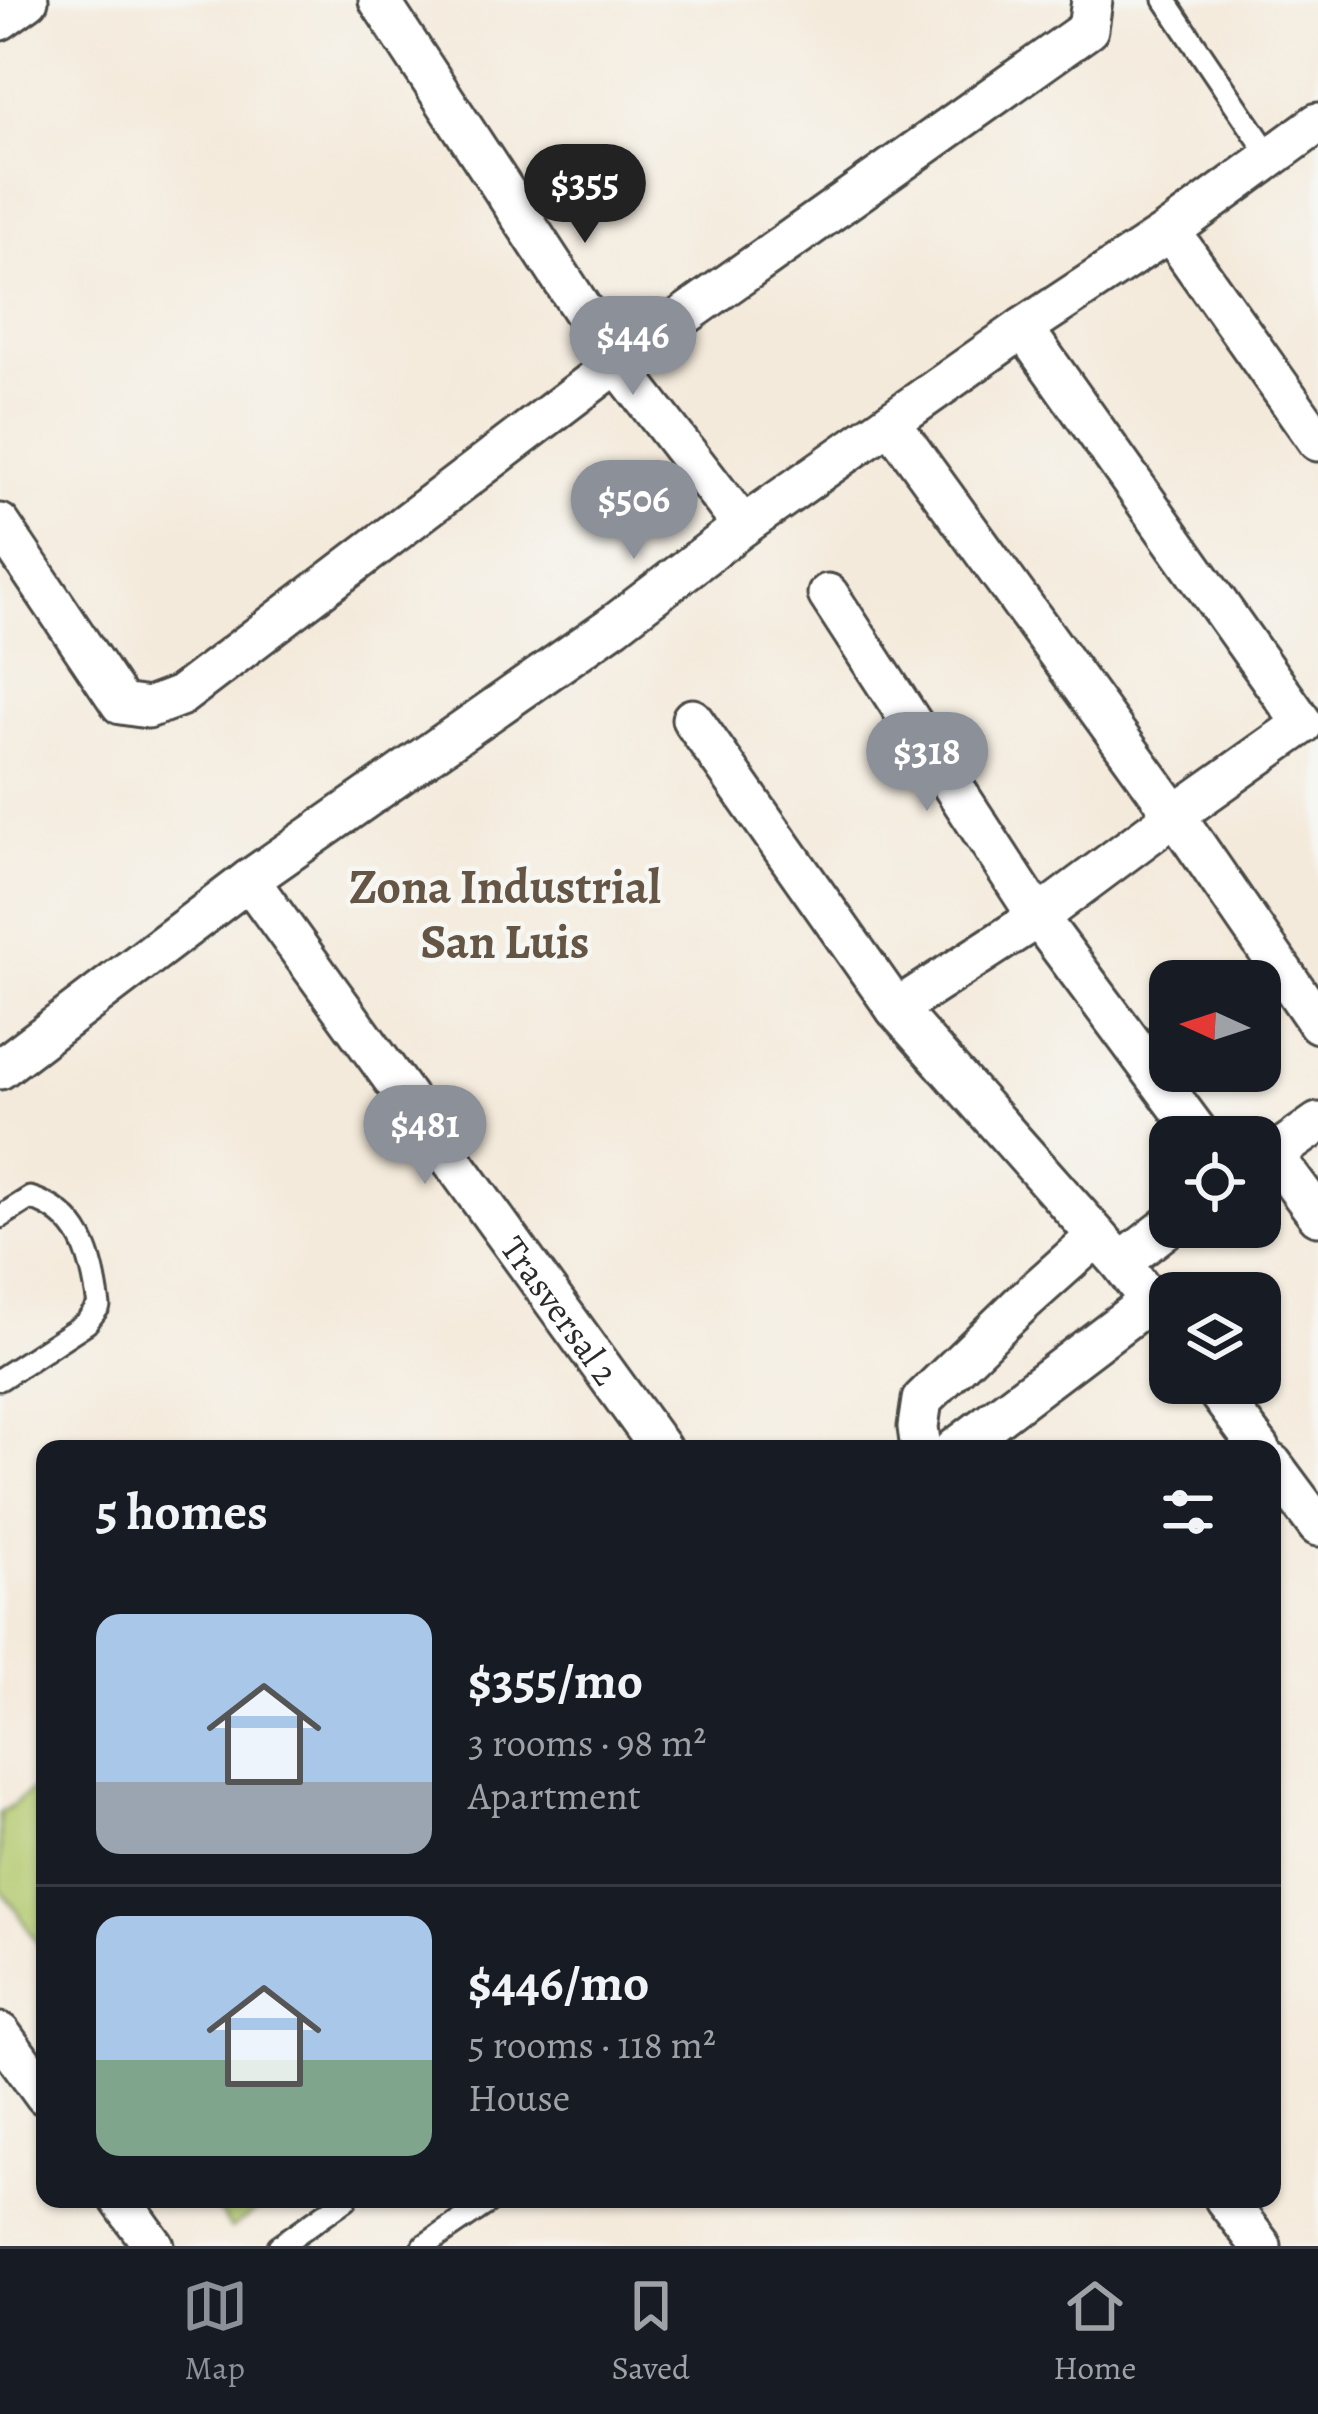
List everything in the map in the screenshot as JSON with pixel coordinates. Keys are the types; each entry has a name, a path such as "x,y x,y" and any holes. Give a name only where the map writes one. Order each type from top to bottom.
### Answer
{"street":[{"path":"0,20 28,0"},
{"path":"380,0 616,363 742,526"},
{"path":"0,524 121,704 148,708 180,696 616,363 1088,29 1092,0"},
{"path":"0,1069 249,880 615,624 742,526 1170,231 1318,123"},
{"path":"1170,231 1318,441"},
{"path":"896,1009 1038,917 1174,815 1313,728 1023,328"},
{"path":"890,422 1318,1023"},
{"path":"828,594 1038,917 1185,1116"},
{"path":"692,719 896,1009 1149,1301"},
{"name":"Trasversal 2","path":"249,880 654,1440"},
{"path":"1281,1150 1318,1124"},
{"path":"1281,1175 1318,1215"},
{"path":"920,1440 922,1400 1022,1303 1109,1250 1149,1234"},
{"path":"969,1440 1149,1322"},
{"path":"1227,1404 1253,1440"},
{"path":"1281,1476 1318,1526"},
{"path":"0,2033 36,2083"},
{"path":"127,2208 154,2246"},
{"path":"1232,2208 1261,2246"}],"lane":[{"path":"1165,0 1270,156"},
{"path":"0,1217 30,1198 55,1206 72,1221 94,1272 99,1306 86,1323 0,1379"},
{"path":"279,2246 333,2208"},
{"path":"424,2246 480,2208"}],"green space":[{"path":"36,1788 36,1941 0,1887 0,1814"},
{"path":"216,2208 260,2208 231,2229"}],"district":[{"name":"Zona Industrial San Luis","path":"505,914"}]}
